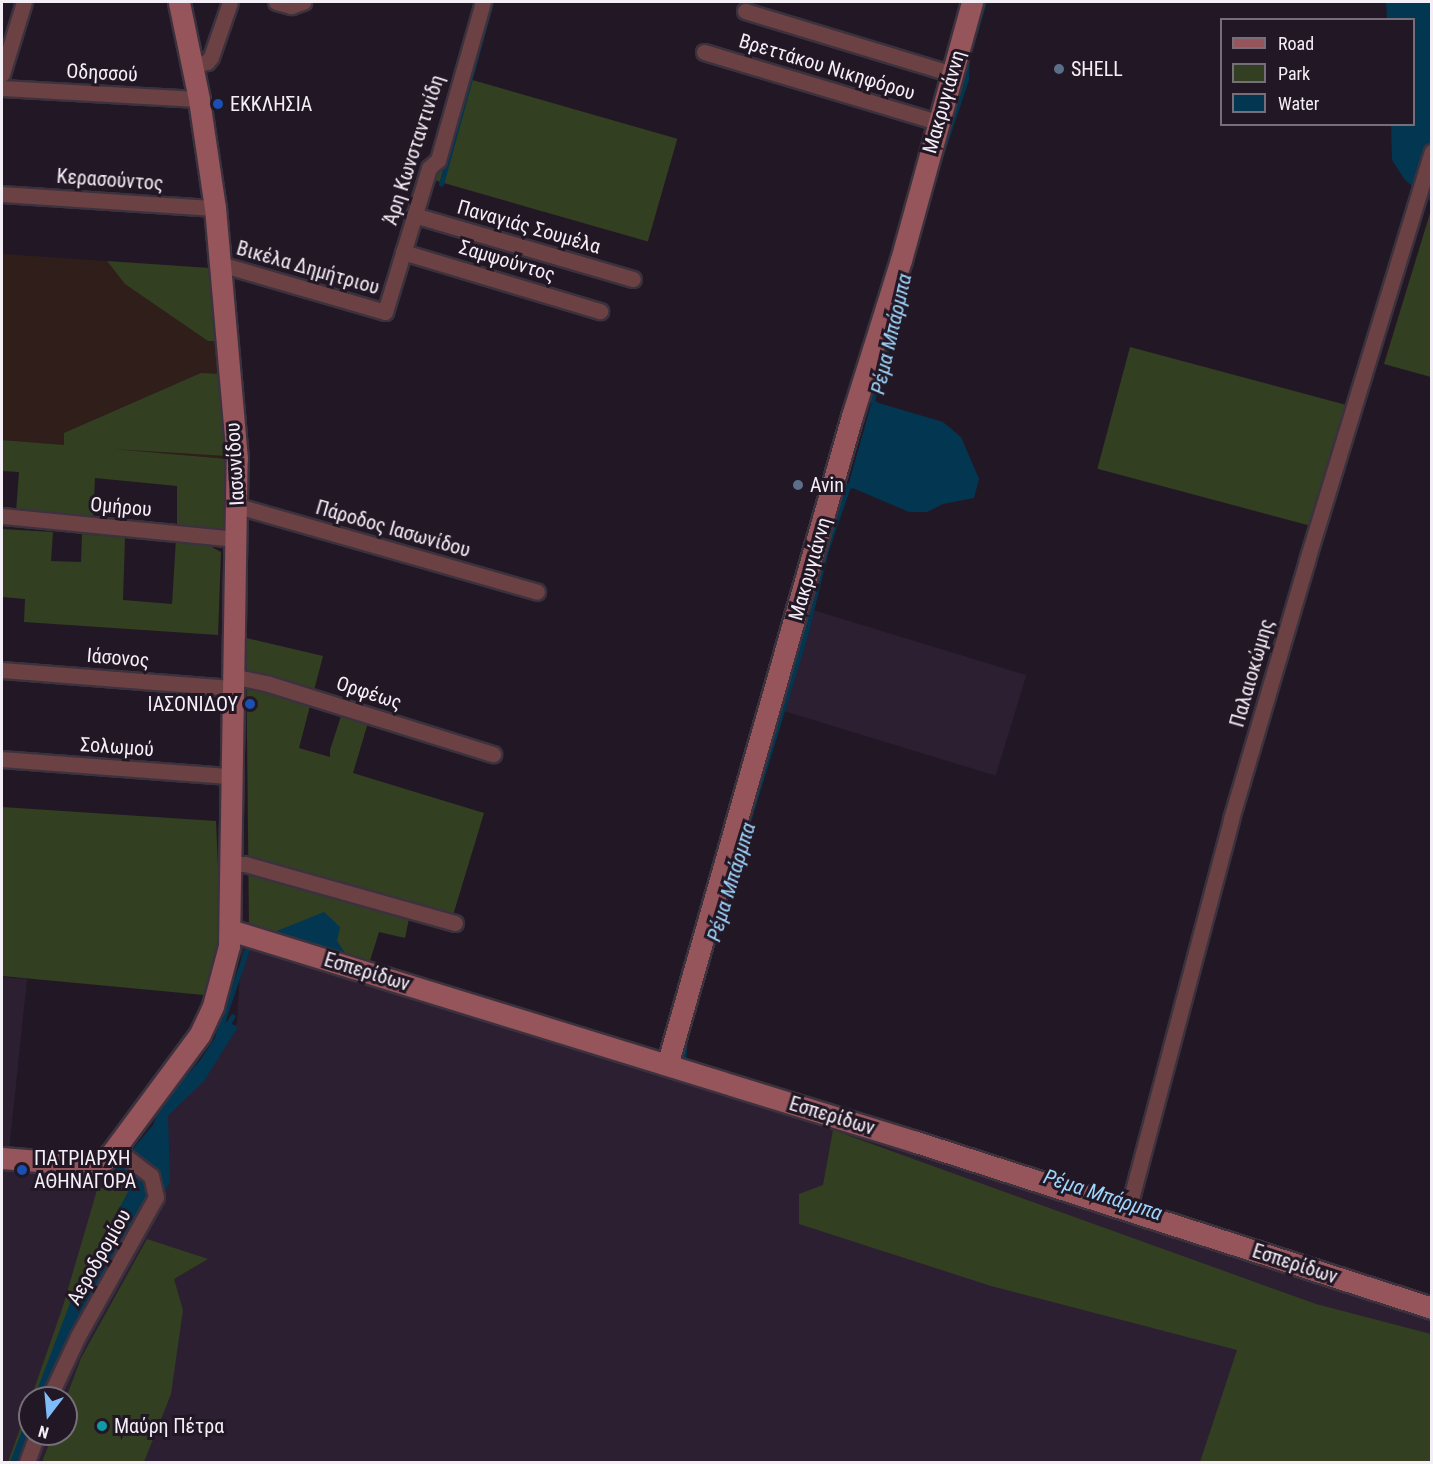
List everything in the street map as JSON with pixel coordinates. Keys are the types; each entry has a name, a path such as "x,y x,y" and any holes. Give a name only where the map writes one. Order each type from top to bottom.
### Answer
{"street":[{"path":"2,74 24,2"},
{"name":"Ιασωνίδου","path":"116,1149 205,1025 219,988 230,930 230,776 238,506 237,459 215,208 199,99 179,2"},
{"path":"192,66 207,62 211,57 230,2"},
{"path":"276,2 295,6 303,2"},
{"name":"Άρη Κωνσταντινίδη","path":"385,312 429,168 438,160 483,2"},
{"name":"Μακρυγιάννη","path":"664,1064 669,1060 849,426 901,260 972,2"},
{"name":"Βρεττάκου Νικηφόρου","path":"745,11 952,74"},
{"name":"Βρεττάκου Νικηφόρου","path":"704,52 938,122"},
{"name":"Οδησσού","path":"2,88 199,99"},
{"name":"Παλαιοκώμης","path":"1128,1210 1237,798 1306,560 1431,152"},
{"name":"Κερασούντος","path":"2,194 215,208"},
{"name":"Παναγιάς Σουμέλα","path":"414,216 633,279"},
{"name":"Σαμψούντος","path":"403,252 600,311"},
{"name":"Βικέλα Δημήτριου","path":"220,264 385,312"},
{"name":"Πάροδος Ιασωνίδου","path":"238,506 537,592"},
{"name":"Ομήρου","path":"2,516 237,539"},
{"name":"Ιάσονος","path":"2,670 232,682"},
{"name":"Ορφέως","path":"232,682 269,684 492,754"},
{"name":"Σολωμού","path":"2,759 230,776"},
{"path":"229,864 245,864 455,923"},
{"name":"Εσπερίδων","path":"230,930 1128,1210 1431,1308"},
{"path":"2,1158 87,1165 104,1160 116,1149"},
{"name":"Αεροδρομίου","path":"55,1386 78,1336 156,1197 155,1186 144,1168 116,1149"},
{"path":"27,1462 33,1446"}],"shaded area":[{"path":"2,254 209,268 228,459 2,440"},
{"path":"813,610 1026,675 996,776 782,710"},
{"path":"242,939 833,1130 1431,1319 1431,1462 2,1462 2,1168 115,1177 237,1023"},
{"path":"2,977 27,979 9,1150 2,1149"}],"green space":[{"path":"462,77 677,139 648,242 433,180"},
{"path":"1431,210 1431,377 1384,364"},
{"path":"107,261 209,268 217,341 208,341 125,284"},
{"path":"1130,347 1350,406 1318,528 1097,469"},
{"path":"201,373 220,374 227,456 113,449 228,459 225,534 177,528 177,486 95,478 93,520 16,512 19,472 2,471 2,440 64,445 64,433"},
{"path":"2,529 53,532 51,561 81,562 82,534 125,538 123,600 172,604 176,539 196,540 208,545 221,552 218,635 24,622 25,599 2,597"},
{"path":"246,638 323,656 299,748 330,757 330,750 344,707 370,716 353,773 484,813 451,922 411,909 405,938 379,932 369,964 249,928"},
{"path":"2,807 216,821 221,935 204,995 2,976"},
{"path":"833,1130 1316,1304 1431,1334 1431,1462 1200,1462 1237,1350 991,1286 799,1224 799,1194 823,1185"},
{"path":"126,1178 137,1182 62,1386 35,1386 63,1306 97,1190"},
{"path":"147,1239 208,1259 174,1279 183,1310 171,1394 144,1462 42,1462 48,1446 78,1446 78,1386 70,1386 81,1358"},
{"path":"18,1434 18,1446 41,1446 35,1462 8,1462"}],"water":[{"path":"1386,2 1431,2 1431,202 1405,180 1392,160 1391,126 1415,126 1415,18 1387,18"},
{"path":"872,401 943,422 961,437 979,479 974,498 943,504 927,512 909,512 848,486"},
{"path":"324,912 340,927 337,941 345,953 336,969 262,937"},
{"path":"226,1021 238,1027 204,1081 168,1116 170,1182 59,1386 39,1386 77,1285 133,1183 110,1176 153,1125 160,1106 201,1059"},
{"path":"18,1441 18,1446 33,1446 34,1462 10,1462"}],"waterway":[{"path":"441,184 491,2"},
{"name":"Ρέμα Μπάρμπα","path":"933,179 966,79 967,59 984,2"},
{"name":"Ρέμα Μπάρμπα","path":"876,405 872,401 906,279"},
{"name":"Ρέμα Μπάρμπα","path":"740,848 805,635 826,550 848,486 854,485"},
{"name":"Ρέμα Μπάρμπα","path":"709,955 734,868"},
{"path":"217,1037 249,943"},
{"path":"226,1027 232,1017"},
{"name":"Ρέμα Μπάρμπα","path":"683,1065 685,1038"}],"place":[{"name":"SHELL","path":"1059,69"},
{"name":"ΕΚΚΛΗΣΙΑ","path":"218,104"},
{"name":"Avin","path":"798,485"},
{"name":"ΙΑΣΟΝΙΔΟΥ","path":"250,704"},
{"name":"ΠΑΤΡΙΑΡΧΗ ΑΘΗΝΑΓΟΡΑ","path":"22,1170"},
{"name":"Μαύρη Πέτρα","path":"102,1426"}]}
